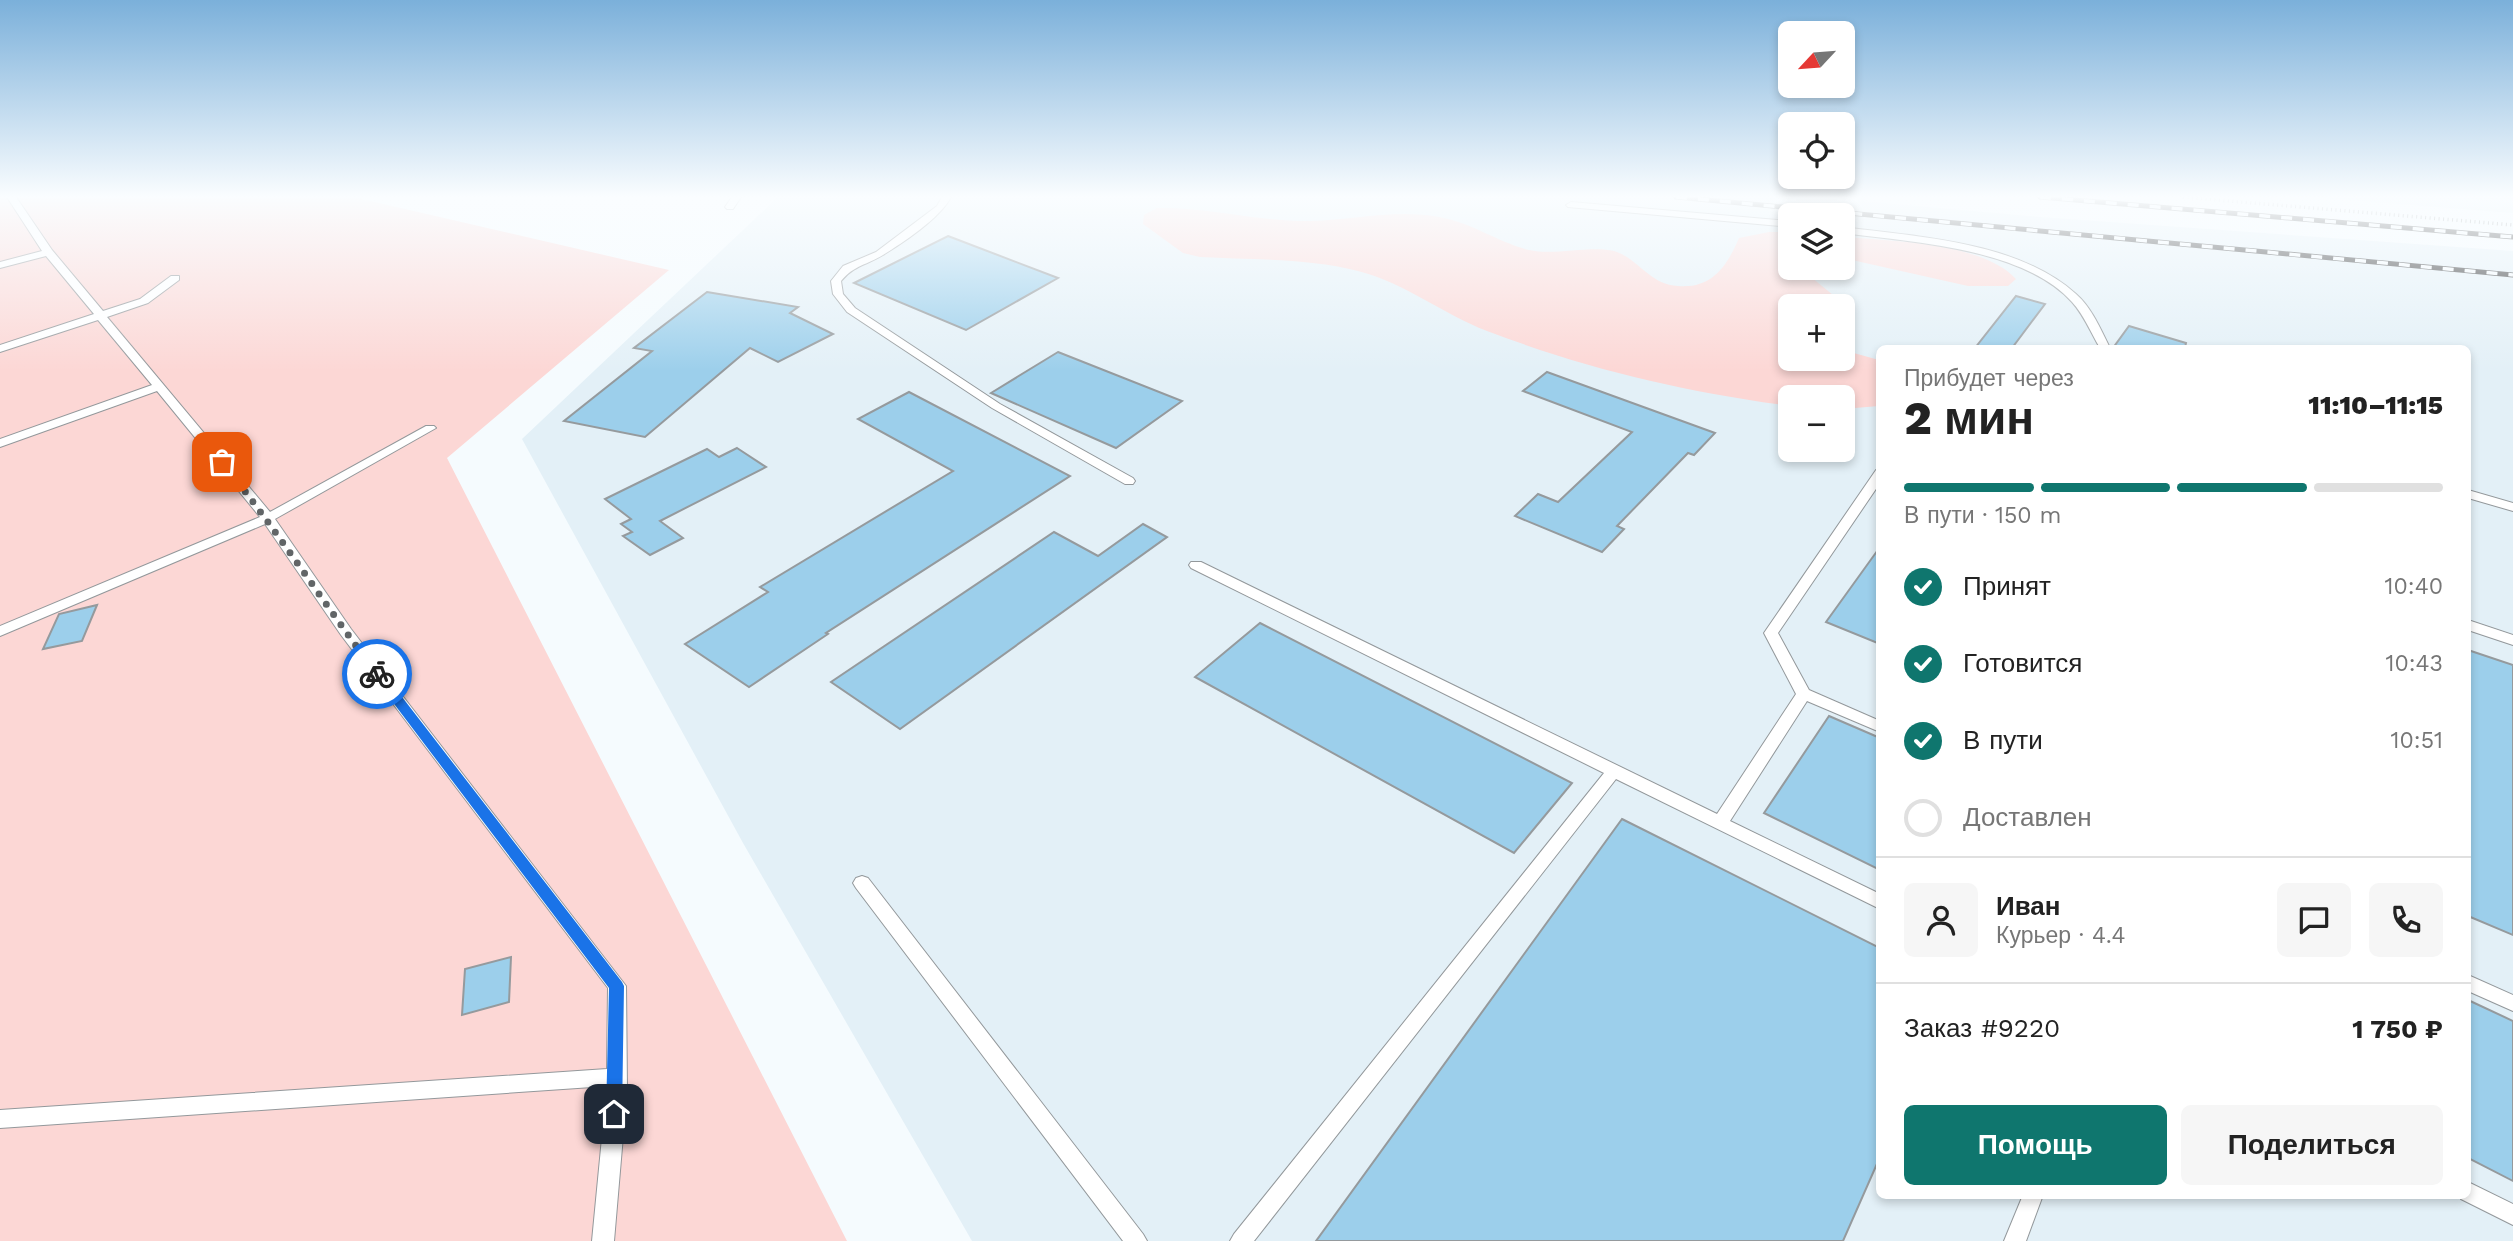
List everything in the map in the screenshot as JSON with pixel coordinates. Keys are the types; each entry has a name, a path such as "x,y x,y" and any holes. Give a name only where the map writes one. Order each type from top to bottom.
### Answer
{"lane":[{"path":"0,265 37,255"},
{"path":"50,255 268,518 346,632 617,986 617,1077 603,1241"},
{"path":"877,255 848,268 836,281 838,294 851,310 996,406 1129,481"},
{"path":"1994,255 2039,273 2074,297 2103,345"},
{"path":"0,349 144,301 175,278"},
{"path":"0,443 160,386"},
{"path":"0,631 268,518 430,428"},
{"path":"1876,479 1771,633 1804,694 1876,725"},
{"path":"2471,495 2513,507"},
{"path":"1196,565 1876,900"},
{"path":"2471,626 2513,640"},
{"path":"1720,824 1804,694"},
{"path":"1241,1241 1614,771"},
{"path":"863,883 1136,1241"},
{"path":"2471,984 2513,1003"},
{"path":"0,1119 617,1077"},
{"path":"2471,1193 2513,1214"},
{"path":"2015,1241 2031,1199"}],"shaded area":[{"path":"0,255 604,255 669,270 447,458 847,1241 0,1241"},
{"path":"717,255 1778,255 1778,280 1855,280 1855,255 2513,255 2513,1241 972,1241 743,843 522,439"},
{"path":"1191,255 1623,255 1660,281 1690,286 1709,280 1717,274 1731,255 1778,255 1778,280 1815,280 1832,294 1778,294 1778,371 1855,371 1855,353 1876,359 1876,406 1855,408 1855,385 1778,385 1778,404 1674,386 1600,368 1487,331 1375,276 1339,267"},
{"path":"1855,255 1973,255 2001,267 2016,279 2008,286 1968,286 1855,261"}],"building":[{"path":"910,255 998,255 1058,278 966,330 854,283"},
{"path":"707,292 798,307 790,313 833,334 778,362 750,348 645,437 564,421 652,351 634,348"},
{"path":"2016,296 2045,304 2014,345 1977,345"},
{"path":"2129,326 2186,343 2186,345 2115,345"},
{"path":"1058,352 1182,401 1116,448 991,393"},
{"path":"1547,372 1715,433 1694,455 1688,453 1617,526 1624,529 1602,552 1515,516 1538,494 1558,502 1632,432 1523,391"},
{"path":"909,392 1070,476 826,633 828,634 749,687 685,644 768,592 760,587 953,471 858,419"},
{"path":"737,448 766,467 660,521 683,538 650,555 623,536 632,532 621,524 631,519 605,499 707,449 719,457"},
{"path":"1143,524 1167,537 900,729 831,682 1054,532 1098,556"},
{"path":"1876,553 1876,642 1826,622"},
{"path":"97,605 82,641 43,649 59,614"},
{"path":"1260,623 1572,783 1514,853 1195,677"},
{"path":"2471,651 2513,665 2513,935 2471,917"},
{"path":"1829,716 1876,736 1876,868 1764,813"},
{"path":"1622,819 1876,946 1876,1166 1843,1241 1316,1241"},
{"path":"511,957 509,1002 462,1015 465,969"},
{"path":"2471,1001 2513,1021 2513,1181 2471,1160"}],"railway":[{"path":"2297,255 2513,275"}],"way so far":[{"path":"222,462 268,518 377,674"}],"route":[{"path":"377,674 617,986 617,1089 614,1114"}]}
